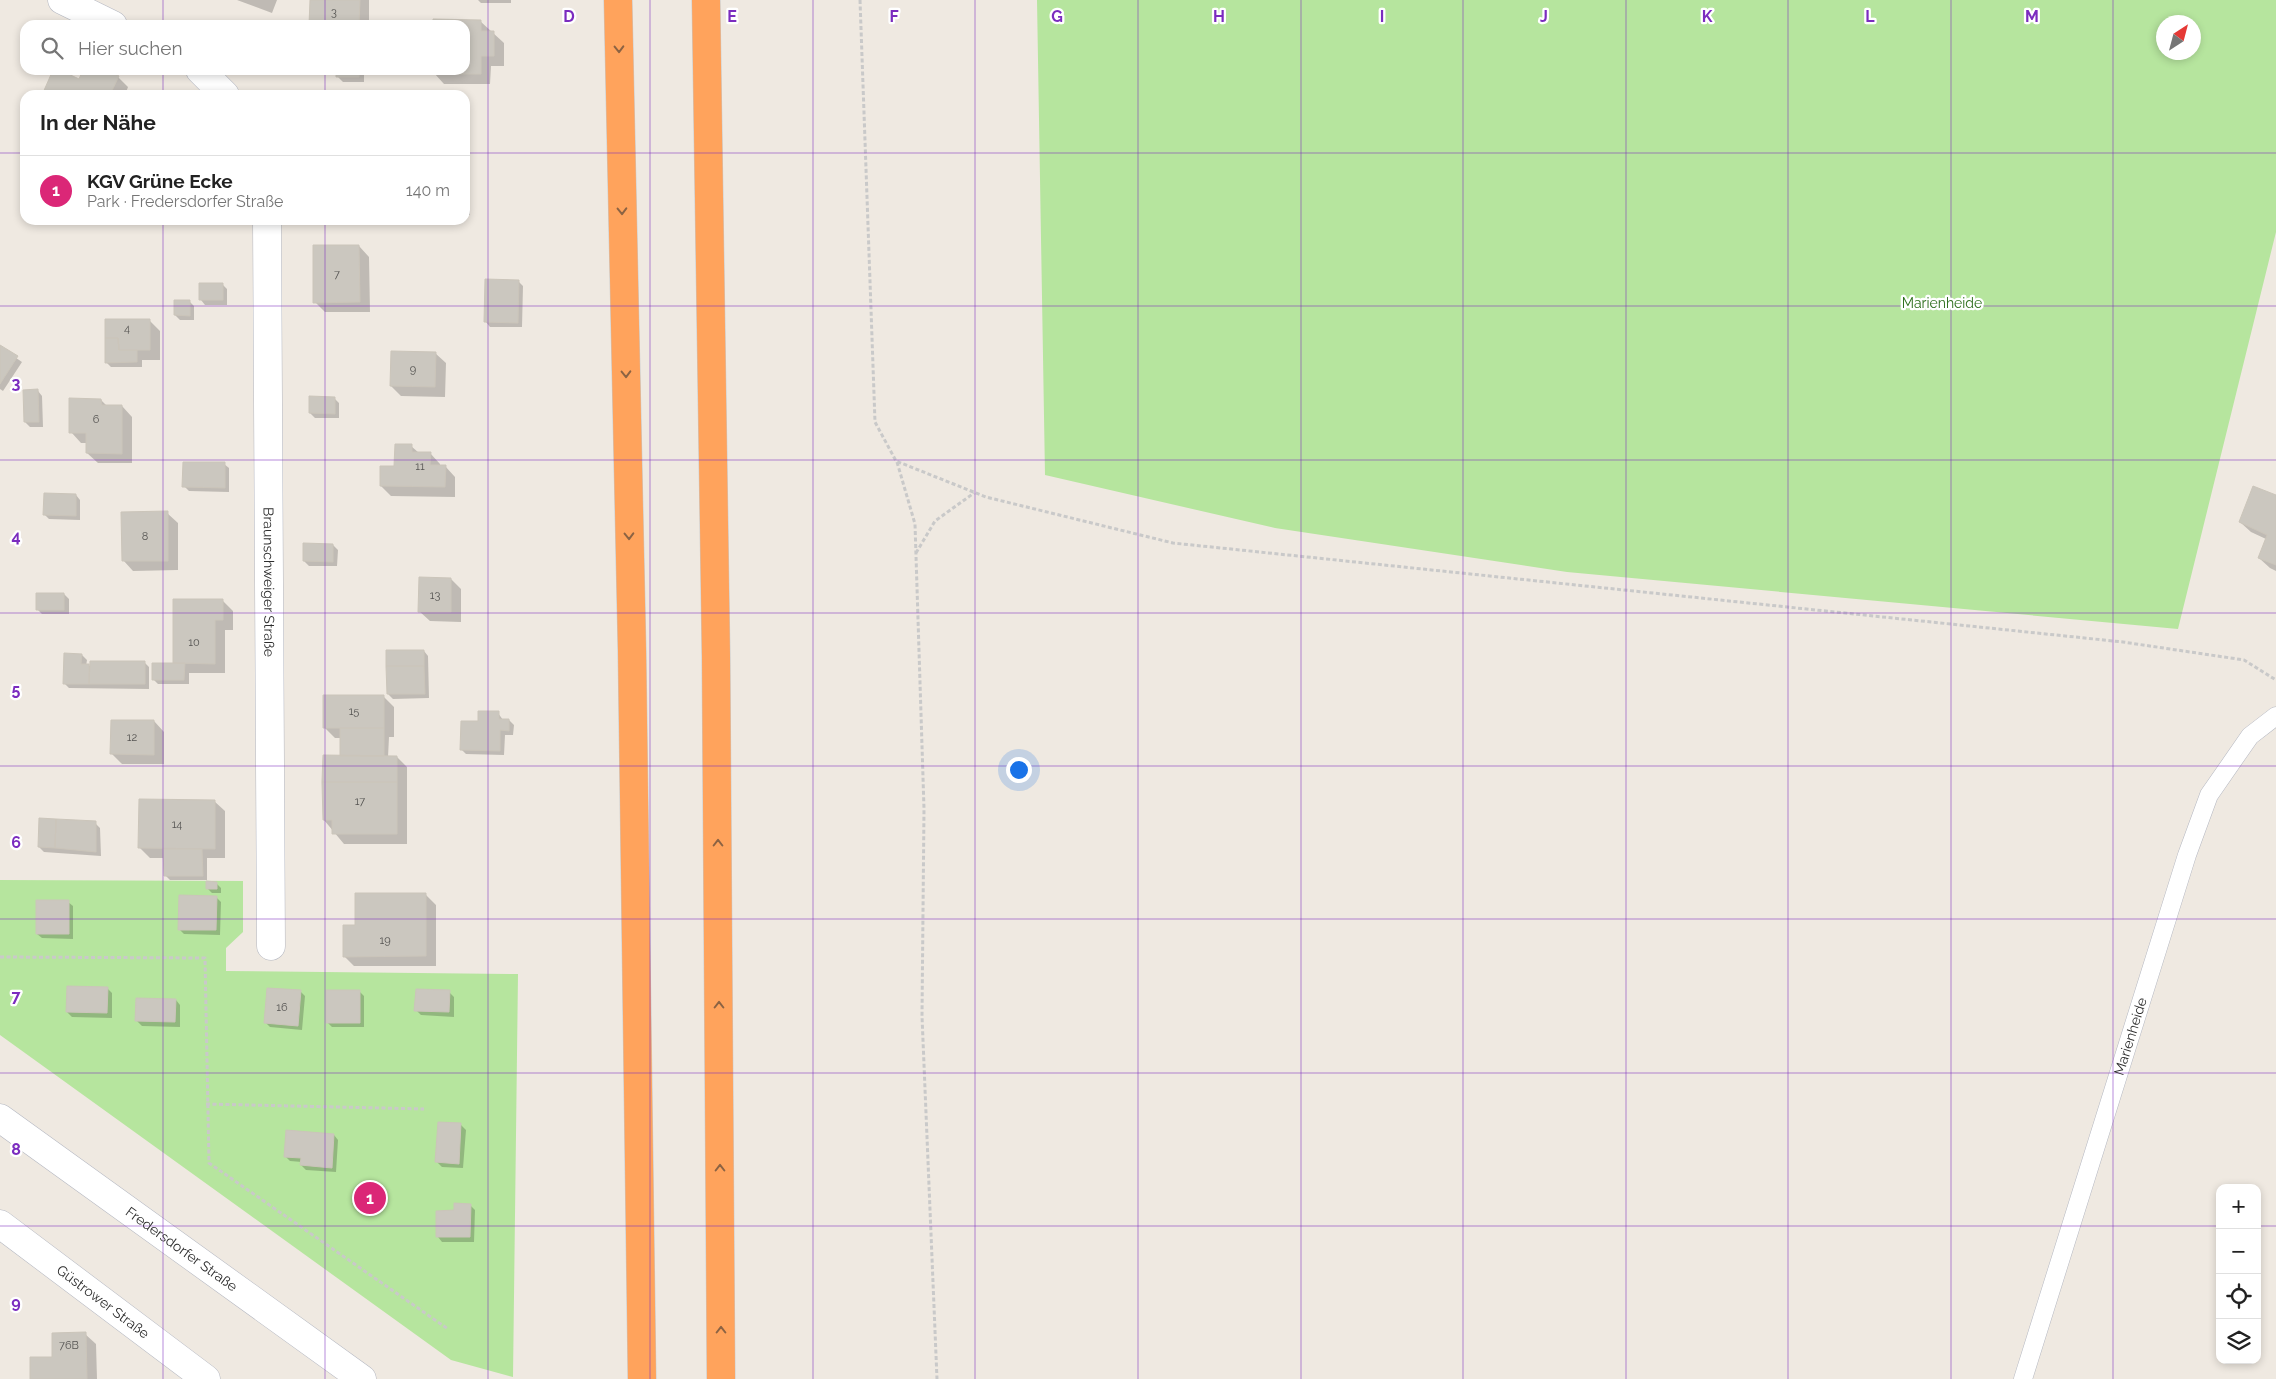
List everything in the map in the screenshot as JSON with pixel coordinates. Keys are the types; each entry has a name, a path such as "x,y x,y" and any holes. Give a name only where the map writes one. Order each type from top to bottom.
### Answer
{"highway":[{"path":"618,0 632,650 642,1379"},
{"path":"706,0 716,666 721,1379"}],"street":[{"path":"62,0 103,20"},
{"path":"205,75 220,90"},
{"name":"Braunschweiger Straße","path":"267,225 271,946"},
{"name":"Fredersdorfer Straße","path":"0,1118 362,1379"},
{"name":"Güstrower Straße","path":"0,1224 206,1379"}],"lane":[{"name":"Marienheide","path":"2024,1379 2187,855 2209,795 2250,736 2276,716"}],"path":[{"path":"860,0 875,422 896,461 915,524 924,809 922,1016 937,1379"},
{"path":"896,461 974,493 1173,544 2123,642 2244,660 2276,680"},
{"path":"915,554 935,521 974,493"},
{"path":"0,958 205,958 206,1104 209,1163 448,1329"},
{"path":"206,1104 424,1109"}],"green space":[{"path":"1037,0 2276,0 2276,232 2178,629 1567,572 1275,528 1045,475"},
{"path":"0,880 243,881 243,932 226,948 226,971 518,974 513,1377 451,1360 0,1035"}],"building":[{"path":"310,0 360,0 359,20 309,20"},
{"path":"433,19 481,20 481,31 494,31 494,56 481,56 481,74 470,74 470,20"},
{"path":"51,75 71,75 79,79 81,75 119,76 112,90 44,90"},
{"path":"336,75 359,75 359,77 336,77"},
{"path":"313,245 359,245 360,302 313,303"},
{"path":"485,279 519,280 518,323 484,322"},
{"path":"199,283 223,283 223,300 199,300"},
{"path":"174,300 190,300 190,316 174,315"},
{"path":"105,319 150,319 150,350 119,350 118,338 105,338"},
{"path":"105,338 118,338 119,350 137,350 137,362 105,363"},
{"path":"0,345 18,356 0,384"},
{"path":"391,351 436,352 435,387 390,386"},
{"path":"38,389 39,422 24,422 23,390"},
{"path":"309,396 335,397 335,414 309,413"},
{"path":"69,398 101,399 102,405 122,405 122,454 86,453 86,433 69,433"},
{"path":"395,444 412,444 412,452 431,452 430,465 446,465 445,487 380,486 380,466 394,466"},
{"path":"183,462 225,462 225,488 182,487"},
{"path":"2253,486 2276,495 2276,565 2258,558 2267,535 2239,522"},
{"path":"44,493 76,494 76,516 43,515"},
{"path":"168,511 168,561 122,561 121,512"},
{"path":"303,543 333,544 333,562 303,561"},
{"path":"419,577 451,578 451,612 418,612"},
{"path":"36,593 64,593 64,610 36,610"},
{"path":"173,599 223,599 223,620 215,620 215,664 173,663"},
{"path":"386,650 424,650 424,666 386,666"},
{"path":"64,653 82,654 81,664 89,664 89,684 63,684"},
{"path":"90,661 145,661 145,684 89,684"},
{"path":"152,663 185,663 184,680 152,680"},
{"path":"386,666 424,666 425,694 387,694"},
{"path":"323,695 384,695 384,728 323,728"},
{"path":"478,711 499,711 499,719 509,719 509,731 500,730 500,751 460,750 461,721 478,721"},
{"path":"111,720 154,720 154,755 110,754"},
{"path":"340,728 384,728 384,756 340,756"},
{"path":"323,755 397,756 397,782 322,782"},
{"path":"322,782 397,782 397,834 332,834 332,820 323,820"},
{"path":"139,799 215,800 215,849 138,848"},
{"path":"39,818 56,819 55,848 38,847"},
{"path":"56,819 96,821 96,852 55,848"},
{"path":"163,849 202,849 203,876 164,876"},
{"path":"206,881 217,882 217,889 206,889"},
{"path":"355,893 426,893 426,956 343,957 343,925 355,925"},
{"path":"179,895 217,896 216,930 178,930"},
{"path":"36,900 69,900 69,934 36,934"},
{"path":"67,986 108,987 107,1013 66,1012"},
{"path":"267,988 301,990 298,1026 264,1023"},
{"path":"416,989 450,990 449,1012 414,1011"},
{"path":"326,990 360,990 360,1023 326,1023"},
{"path":"136,998 176,999 175,1022 135,1021"},
{"path":"438,1122 461,1123 459,1164 435,1162"},
{"path":"286,1130 334,1134 332,1168 300,1165 301,1158 284,1157"},
{"path":"454,1203 471,1204 470,1237 436,1237 436,1211 454,1210"},
{"path":"86,1332 87,1379 30,1379 30,1357 52,1357 52,1333"}],"place":[{"name":"KGV Grüne Ecke","path":"370,1198"}]}
